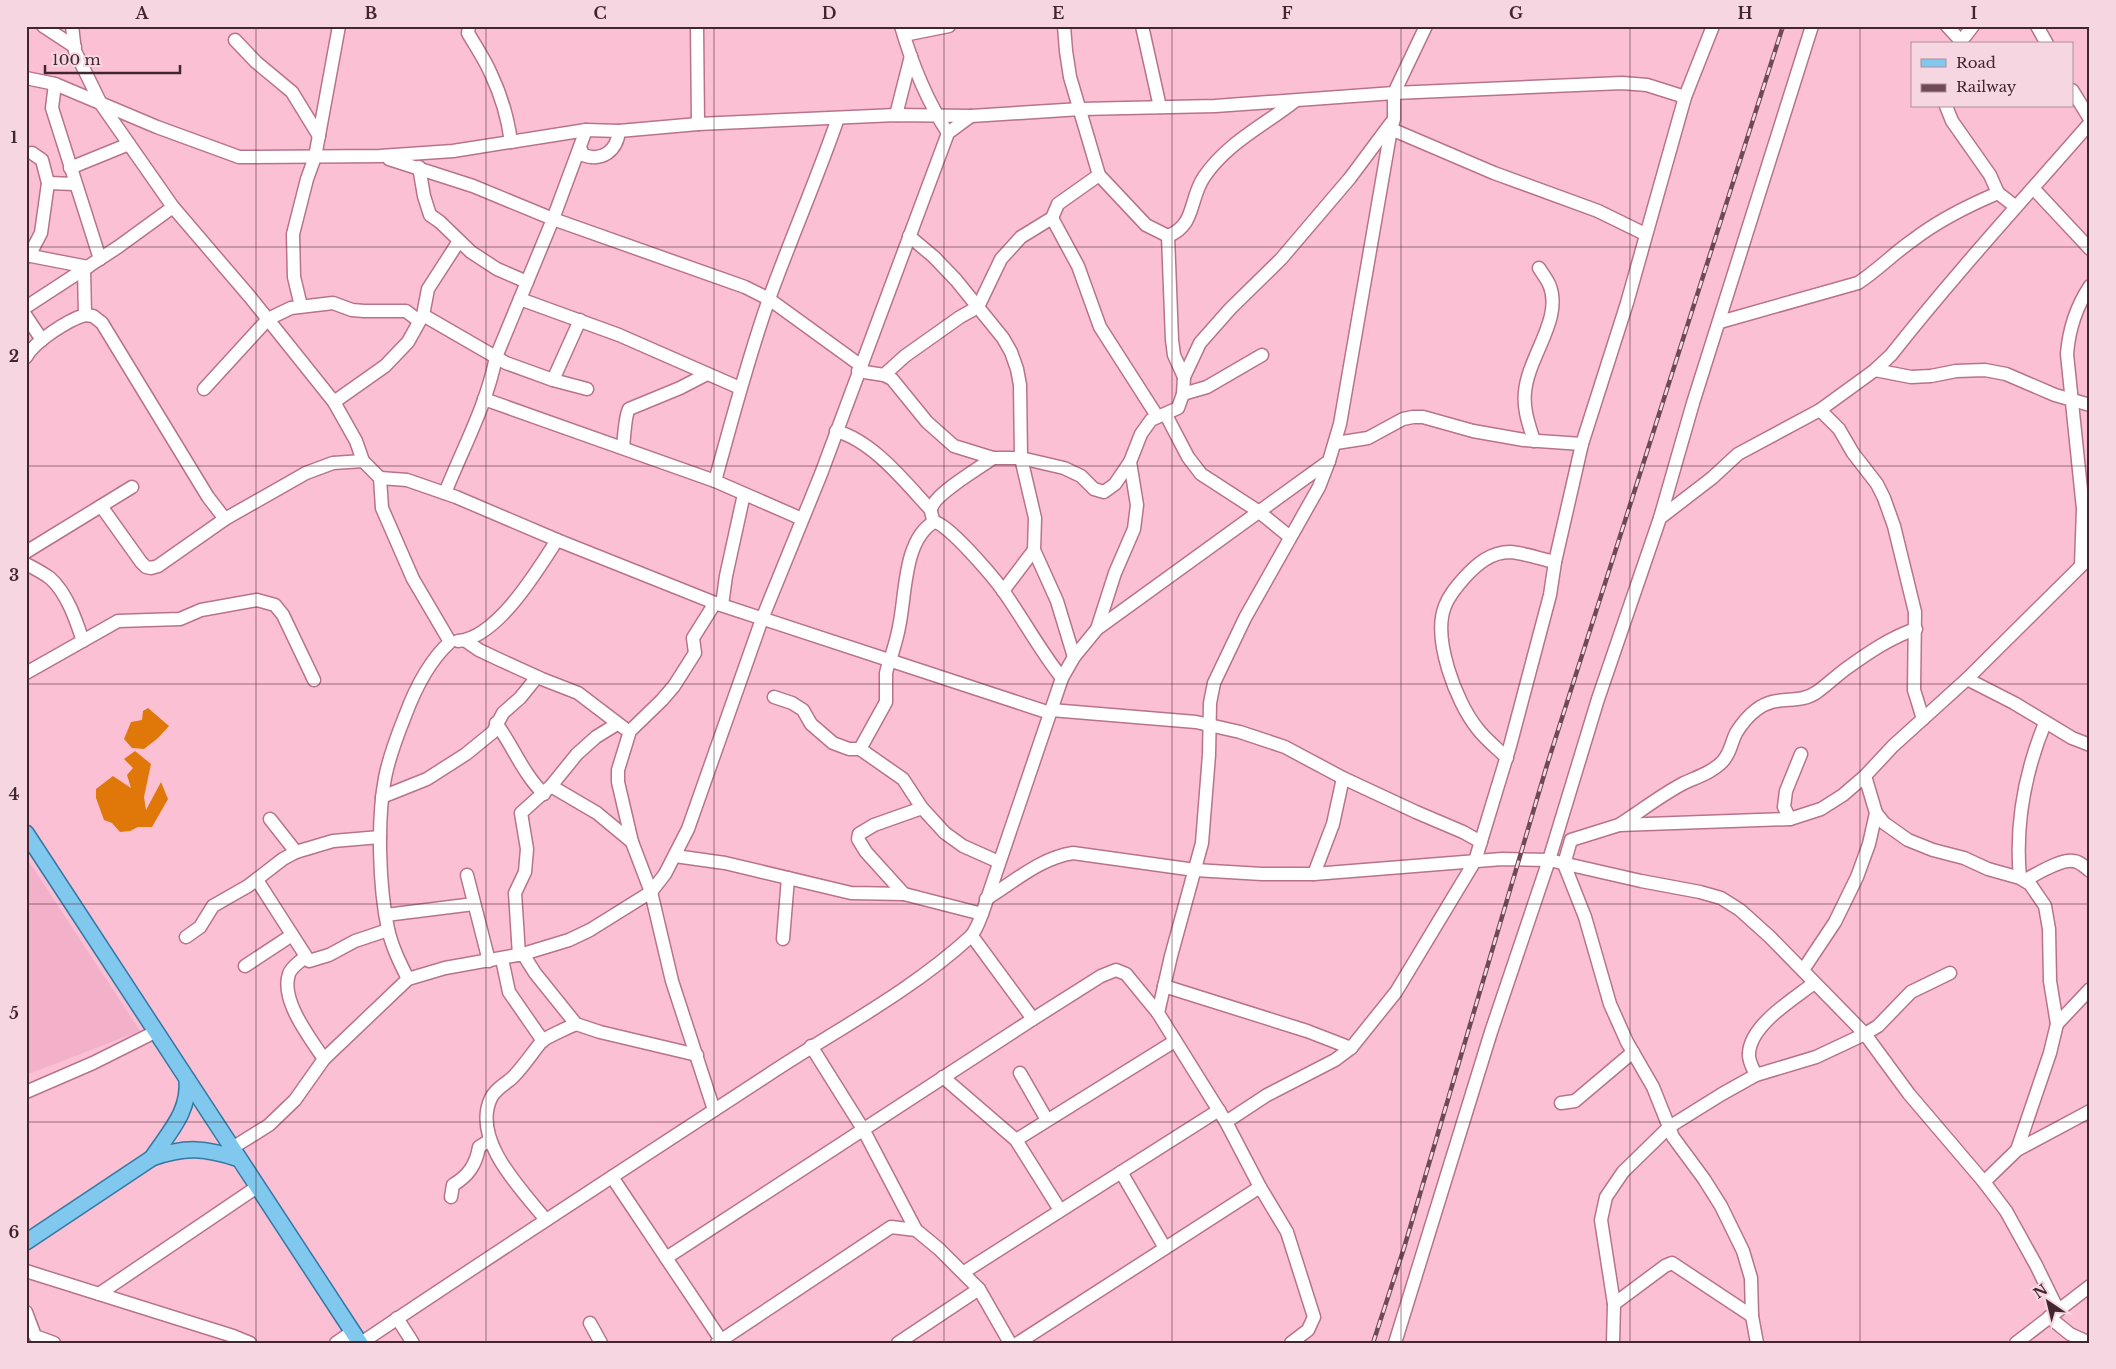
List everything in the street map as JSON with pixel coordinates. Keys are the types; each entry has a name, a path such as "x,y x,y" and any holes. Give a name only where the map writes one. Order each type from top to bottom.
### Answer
{"main road":[{"path":"26,833 257,1188 358,1339"},
{"path":"152,1158 182,1113 188,1091 187,1079"},
{"path":"27,1238 152,1158 172,1151 212,1150 235,1154"}],"street":[{"path":"43,26 74,47"},
{"path":"72,26 74,47 82,67 102,104 129,144 173,207 334,402 356,440 363,461 380,478 406,480 445,493 557,540 762,619 1051,712 1146,716 1209,725 1240,732 1286,747 1343,778 1481,842"},
{"path":"301,306 294,276 293,234 315,157 339,26"},
{"path":"469,26 468,33 491,74 498,91 508,119 512,142"},
{"path":"697,26 698,124"},
{"path":"948,133 935,114 902,31 949,26"},
{"path":"1064,26 1070,77 1099,175 1146,225 1168,236"},
{"path":"1142,26 1160,107"},
{"path":"1158,1013 1202,843 1205,821 1210,704 1214,683 1245,618 1319,487 1336,442 1392,124 1394,93 1426,26"},
{"path":"1226,1122 1267,1095 1328,1064 1351,1048 1396,992 1475,861 1507,758 1550,595 1555,562 1582,444 1626,303 1685,97 1713,26"},
{"path":"1395,1343 1491,1032 1549,860 1598,699 1660,518 1693,403 1812,26"},
{"path":"1947,26 1960,42 1973,26"},
{"path":"2037,26 2046,42"},
{"path":"235,40 256,62 292,92 319,136"},
{"path":"896,115 911,56"},
{"path":"26,78 55,84 156,127 239,157 380,156 453,151 586,130 619,131 698,124 896,115 935,114 971,116 1294,101 1394,93 1622,83 1647,85 1685,97"},
{"path":"55,84 52,108 100,259"},
{"path":"2074,93 2090,119"},
{"path":"1168,236 1182,228 1189,220 1194,196 1221,157 1235,143 1294,101"},
{"path":"1947,108 1952,121 1990,175 1998,193 2016,207"},
{"path":"235,1154 295,1100 324,1059 408,979 445,968 502,959 569,940 590,930 651,892 675,856 688,829 762,619 836,431 948,133 971,116"},
{"path":"715,480 740,388 769,299 823,162 838,118"},
{"path":"1660,518 1712,478 1738,454 1820,410 1875,370 1891,355 1942,292 2090,123"},
{"path":"380,156 419,167 473,186 553,219 745,287 769,299 859,368 892,379 927,422 954,446 994,458 1021,458 1064,468 1081,476 1094,489 1104,492 1115,484 1130,462 1141,434 1151,420 1178,408 1183,394 1184,377 1200,343 1230,309 1287,252 1350,178 1392,124"},
{"path":"1392,124 1494,173 1598,211 1645,234"},
{"path":"445,493 484,399 496,357 553,219 586,130"},
{"path":"580,147 583,155 600,157 613,150 618,140 619,131"},
{"path":"70,168 129,144"},
{"path":"32,153 42,160 48,183 40,233 28,256 86,269"},
{"path":"419,167 424,196 430,215 471,252 497,269 527,282"},
{"path":"884,375 905,356 960,317 978,307 1001,259 1021,237 1052,218 1058,204 1099,175"},
{"path":"48,183 75,184"},
{"path":"2034,189 2090,249"},
{"path":"1720,322 1804,296 1858,283 1876,271 1911,241 1951,214 1998,193"},
{"path":"26,307 86,269 173,207"},
{"path":"1052,218 1078,266 1100,327 1188,457 1201,474 1258,511 1290,537"},
{"path":"909,236 943,266 1003,338 1011,352 1017,369 1021,417 1021,458 1035,518 1034,550 1057,602 1074,657"},
{"path":"1168,236 1172,340 1174,355 1184,377"},
{"path":"334,402 367,380 399,353 408,342 421,318 428,289 459,241"},
{"path":"1534,441 1525,405 1525,390 1539,345 1552,316 1552,299 1549,285 1539,268"},
{"path":"85,315 86,269"},
{"path":"1757,1343 1752,1316 1750,1278 1743,1251 1721,1206 1673,1136 1653,1087 1633,1052 1610,1004 1585,917 1564,864 1572,840 1620,825 1790,819 1821,809 1832,803 1865,776 1967,679 2085,561 2083,509 2067,354 2069,333 2077,310 2090,286"},
{"path":"520,299 580,320 740,388"},
{"path":"204,389 268,320 278,313 301,306 333,303 352,310 406,312 506,363 553,380 587,389"},
{"path":"26,357 42,340 71,321 85,315 93,316 102,323 208,497 225,519"},
{"path":"26,316 42,340"},
{"path":"553,380 580,320"},
{"path":"1183,394 1207,386 1262,355"},
{"path":"1875,370 1910,377 1931,376 1956,371 1985,370 2006,374 2055,395 2090,405"},
{"path":"623,448 626,415 629,409 680,388 707,374"},
{"path":"484,399 715,480 802,519"},
{"path":"1820,410 1839,429 1852,454 1877,484 1884,498 1899,543 1915,612 1914,690 1923,719"},
{"path":"1336,442 1368,438 1403,419 1423,417 1473,431 1534,441 1582,444"},
{"path":"836,431 863,443 882,459 933,516 965,546 1003,591 1044,655 1062,678"},
{"path":"860,748 886,702 886,673 900,626 907,573 917,541 933,516 937,498 994,458"},
{"path":"101,506 141,562 146,567 151,568 168,561 225,519 313,470 333,463 363,461"},
{"path":"336,1343 358,1339 397,1318 472,1267 909,984 972,936 982,914 1062,678 1074,657 1097,629 1329,461"},
{"path":"1097,629 1115,573 1134,529 1137,505 1130,462"},
{"path":"380,478 382,508 413,578 450,642"},
{"path":"26,552 132,487"},
{"path":"714,1110 672,981 651,892 632,842 618,782 618,770 630,731 674,686 695,653 694,638 719,604 744,494"},
{"path":"408,979 396,955 388,930 386,915 380,836 382,797 388,765 412,697 431,663 450,642 466,640 481,633 500,618 541,565 557,540"},
{"path":"1003,591 1034,550"},
{"path":"1507,758 1477,729 1464,709 1445,654 1441,625 1445,606 1455,588 1470,572 1482,560 1494,555 1510,552 1555,562"},
{"path":"26,564 51,579 62,593 69,604 83,641"},
{"path":"26,673 118,621 180,619 201,610 256,600 275,605 283,615 314,680"},
{"path":"1620,825 1666,794 1723,762 1731,750 1735,734 1756,710 1781,699 1804,699 1816,693 1846,668 1900,634 1916,629"},
{"path":"466,640 479,650 578,693 617,724 630,731"},
{"path":"382,797 443,770 488,736 502,713 520,698 538,677"},
{"path":"1967,679 2014,703 2072,738 2090,745"},
{"path":"774,697 792,703 803,710 811,724 838,746 860,748 903,780 922,808 945,833 962,846 999,862"},
{"path":"496,723 505,735 520,764 547,790 596,813 632,842"},
{"path":"2023,879 2018,838 2027,774 2046,723"},
{"path":"617,724 596,737 577,754 547,790 521,813 527,849 525,872 515,893 521,954 576,1024 600,1032 697,1056"},
{"path":"1790,819 1784,807 1786,791 1801,754"},
{"path":"1865,776 1876,813 1884,823 1908,840 1933,850 1964,858 1988,870 2023,879 2038,894 2045,906 2050,928 2051,988 2057,1024 2050,1053 2017,1150"},
{"path":"1314,874 1333,824 1343,778"},
{"path":"904,894 859,844 859,834 874,825 922,808"},
{"path":"1803,970 1835,922 1857,877 1869,844 1876,813"},
{"path":"270,819 296,852"},
{"path":"186,937 200,928 213,906 240,892 258,880 277,863 296,852 333,841 380,836"},
{"path":"986,899 1042,863 1056,856 1073,853 1195,870 1262,874 1314,874 1502,859 1549,860 1700,892 1720,898 1746,916 1803,970 1865,1034 1910,1094 2006,1211 2036,1264 2054,1314 2070,1334 2090,1343"},
{"path":"675,856 725,863 851,893 904,894 982,914"},
{"path":"2023,879 2052,866 2070,861 2075,861 2090,871"},
{"path":"467,875 489,962"},
{"path":"783,939 788,878"},
{"path":"258,880 309,961 314,961 356,940 388,930"},
{"path":"386,915 474,904"},
{"path":"245,966 292,935"},
{"path":"972,936 1033,1019"},
{"path":"305,957 289,974 289,995 305,1030 324,1059"},
{"path":"502,959 509,992 542,1041"},
{"path":"666,1258 1033,1019 1101,976 1116,970 1126,974 1158,1013 1219,1110 1287,1232 1313,1312 1313,1322 1308,1330 1291,1343"},
{"path":"1614,1343 1614,1304 1601,1220 1603,1206 1612,1185 1622,1172 1651,1142 1669,1127 1735,1085 1756,1075 1816,1057 1865,1034 1878,1026 1911,992 1950,973"},
{"path":"1756,1075 1750,1062 1749,1053 1755,1036 1774,1014 1814,983"},
{"path":"1164,986 1307,1031 1351,1048"},
{"path":"2057,1024 2090,990"},
{"path":"546,1220 499,1160 490,1140 487,1127 491,1099 496,1091 528,1061 542,1041 576,1024"},
{"path":"26,1092 94,1063 155,1032"},
{"path":"1016,1140 1175,1041"},
{"path":"811,1046 863,1129 916,1230 964,1272 979,1290 1010,1343"},
{"path":"1561,1103 1575,1101 1633,1052"},
{"path":"1020,1073 1047,1120"},
{"path":"943,1078 1016,1140 1060,1210"},
{"path":"964,1272 1219,1110"},
{"path":"1984,1182 2017,1150 2090,1111"},
{"path":"451,1197 453,1185 467,1176 479,1148 490,1140"},
{"path":"1121,1172 1165,1248"},
{"path":"612,1177 719,1342 890,1227 916,1230"},
{"path":"1018,1343 1260,1186"},
{"path":"99,1294 257,1188"},
{"path":"1614,1304 1665,1266 1672,1263 1752,1316"},
{"path":"26,1271 250,1343"},
{"path":"2016,1343 2090,1286"},
{"path":"898,1343 979,1290"},
{"path":"26,1312 34,1339 54,1343"},
{"path":"397,1318 413,1343"},
{"path":"590,1323 601,1343"}],"shaded area":[{"path":"148,708 169,726 144,749 132,748 124,739 131,722 142,720 143,711"},
{"path":"135,751 151,764 144,797 146,810 161,782 168,799 152,827 138,827 130,831 120,832 112,823 104,820 96,798 96,789 113,776 131,788 127,775 133,768 124,759"},
{"path":"26,857 140,1031 26,1075"}],"railway":[{"path":"1373,1343 1404,1248 1547,765 1783,26"}]}
